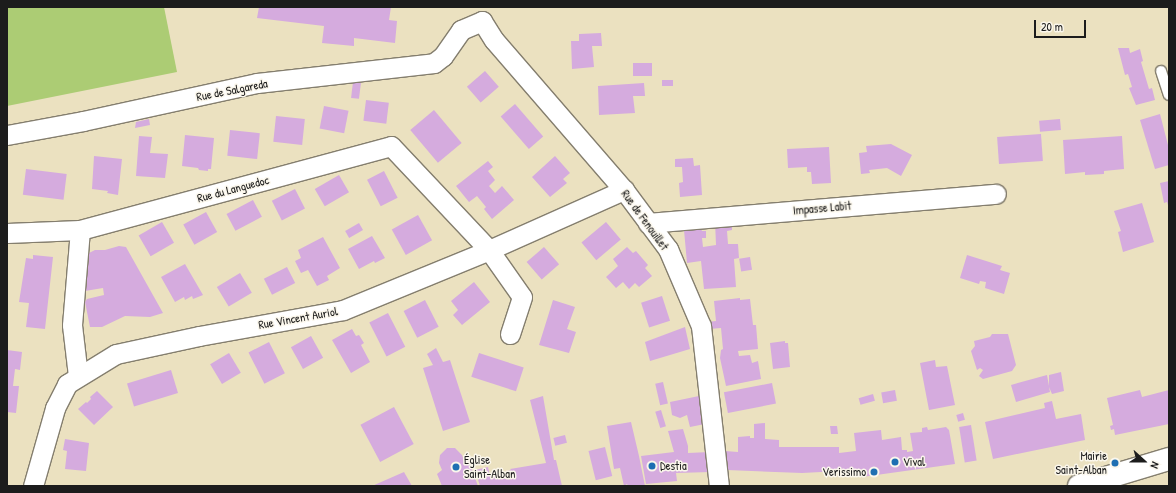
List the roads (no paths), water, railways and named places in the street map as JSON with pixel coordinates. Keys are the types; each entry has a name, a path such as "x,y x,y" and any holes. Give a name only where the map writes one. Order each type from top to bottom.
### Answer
{"main road":[{"path":"1079,486 1169,459"}],"street":[{"name":"Rue de Salgareda","path":"7,135 83,121 257,83 434,62 443,56 461,30 485,14"},
{"name":"Rue de Fenouillet","path":"485,14 494,40 624,190 668,249 701,326 719,486"},
{"name":"Rue du Languedoc","path":"80,230 390,146 489,250"},
{"name":"Rue Vincent Auriol","path":"33,486 55,408 67,384 116,354 199,336 343,310 489,250 624,190"},
{"name":"Impasse Labit","path":"648,222 996,194"},
{"path":"7,233 80,230 72,325 78,376"},
{"path":"489,250 522,297 510,334"}],"lane":[{"path":"1161,71 1169,95"}],"place":[{"name":"Vival","path":"895,462"},
{"name":"Mairie Saint-Alban","path":"1115,463"},
{"name":"Destia","path":"652,466"},
{"name":"Église Saint-Alban","path":"456,467"},
{"name":"Verissimo","path":"874,472"}]}
